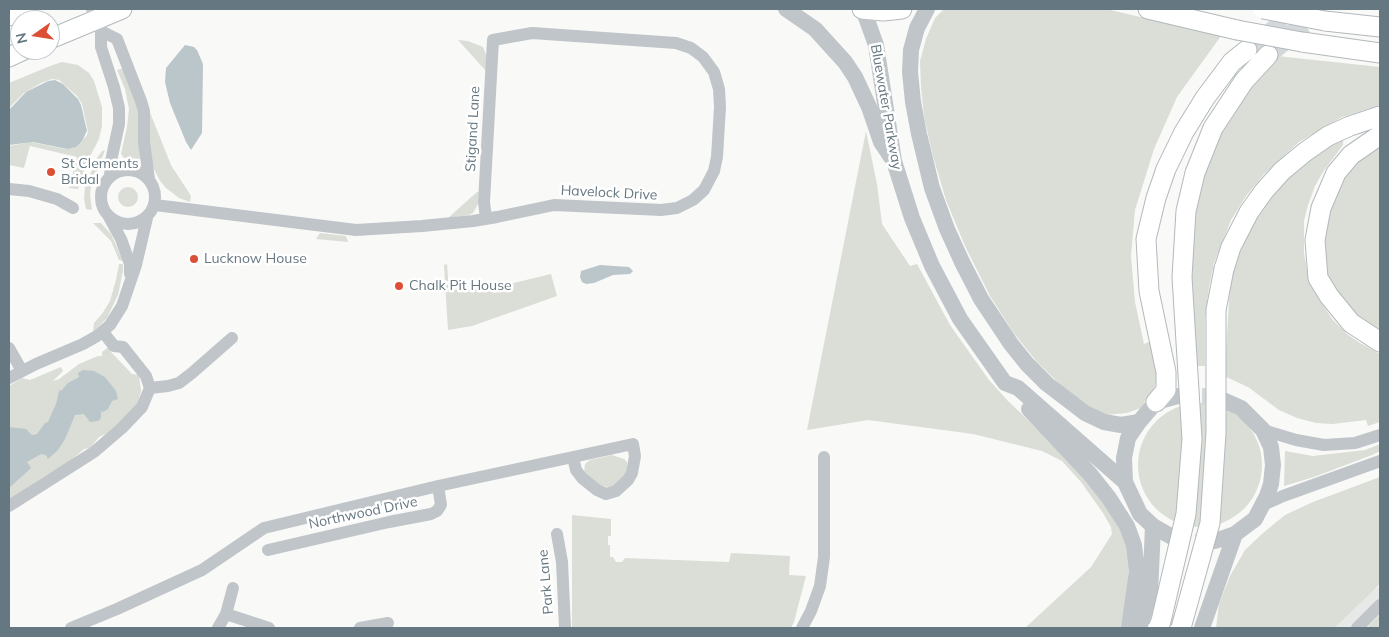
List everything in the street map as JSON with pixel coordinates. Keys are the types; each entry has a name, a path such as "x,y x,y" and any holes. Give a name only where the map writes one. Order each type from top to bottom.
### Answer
{"main road":[{"path":"9,16 25,9"},
{"path":"60,35 122,9"},
{"path":"862,9 884,11 902,9"},
{"path":"1148,9 1237,30 1302,42 1380,53"},
{"path":"1263,9 1380,27"},
{"path":"1156,402 1166,390 1166,372 1149,291 1146,238 1156,198 1166,169 1184,132 1205,98 1232,62 1247,50"},
{"path":"1158,628 1186,514 1192,439 1182,277 1186,211 1195,174 1213,128 1244,81 1268,55"},
{"path":"1181,628 1210,523 1216,433 1216,318 1224,269 1231,247 1249,212 1282,171 1328,136 1380,116"},
{"path":"1380,135 1351,155 1336,173 1321,208 1315,240 1318,278 1329,296 1351,323 1380,342"}],"street":[{"path":"786,9 815,29 845,62 855,77 869,107 881,142 894,161"},
{"name":"Bluewater Parkway","path":"862,9 877,48 894,161 912,218 932,266 960,319 1005,383 1018,388 1125,482"},
{"name":"Bluewater Parkway","path":"926,9 917,28 911,50 910,72 920,140 932,188 947,229 981,299 1011,344 1047,384 1085,413 1104,422 1121,425 1139,422"},
{"path":"96,20 101,47 119,108 119,124 111,161 110,177"},
{"path":"9,378 22,370 78,346 103,332 110,325 120,311 136,265 147,218 154,205 155,191 149,179 144,139 144,111 141,101 117,39 96,20"},
{"name":"Havelock Drive","path":"154,205 356,230 422,226 486,219 560,205 661,210 677,208 693,200 704,190 714,172 717,157 720,107 719,90 714,72 703,57 691,48 676,43 532,33 493,40"},
{"name":"Stigand Lane","path":"486,219 484,202 493,40"},
{"path":"129,282 131,266 121,239 105,211 101,196 102,189 110,177 117,172 126,170 142,174 149,179"},
{"path":"9,189 29,191 57,199 73,208"},
{"path":"109,217 124,224 132,224 147,218"},
{"path":"9,506 94,452 141,409 150,388 146,376 124,347 114,346 103,332"},
{"path":"150,388 179,383 192,374 232,338"},
{"path":"9,348 22,370"},
{"path":"1005,383 1090,474 1109,498 1127,526 1134,545 1137,571 1129,628"},
{"path":"1172,537 1153,526 1140,514 1125,482 1124,458 1128,438 1156,402 1178,396"},
{"path":"1215,540 1235,534 1255,519 1271,484 1273,466 1270,447 1263,430 1241,408 1223,400"},
{"path":"1263,430 1321,445 1355,443 1380,434"},
{"path":"71,628 118,609 202,570 264,528 438,486 633,444 635,456 632,473 629,478 616,491 608,494 599,491 582,478 576,470 573,457"},
{"path":"802,628 817,594 824,557 824,457"},
{"path":"1263,505 1380,460"},
{"name":"Northwood Drive","path":"268,550 431,514 437,511 441,505 438,486"},
{"path":"1139,628 1150,594 1153,526"},
{"name":"Park Lane","path":"557,534 562,562 565,628"},
{"path":"1202,628 1235,534"},
{"path":"218,628 226,614 233,588"},
{"path":"1357,628 1380,605"},
{"path":"226,614 269,628"},
{"path":"360,628 388,623"}],"shaded area":[{"path":"944,9 1106,9 1221,36 1177,97 1154,149 1135,210 1131,256 1135,302 1144,344 1153,340 1159,369 1155,386 1141,408 1127,413 1105,415 1085,404 1065,389 1037,362 1013,332 990,296 965,246 946,200 932,153 924,116 921,87 920,61 926,39 935,18"},
{"path":"458,40 468,41 483,47 486,55 486,71"},
{"path":"185,45 194,47 197,50 203,64 202,133 191,150 170,103 165,82 166,68"},
{"path":"1277,56 1380,67 1380,105 1342,117 1299,142 1264,174 1246,196 1231,220 1214,263 1205,319 1205,366 1196,366 1191,281 1195,214 1205,168 1235,103"},
{"path":"62,62 78,65 89,73 94,81 102,107 102,126 99,139 87,162 78,189 69,188 77,157 30,146 24,168 9,165 9,146 31,142 65,149 81,142 86,137 88,132 82,104 77,96 59,80 52,79 41,83 24,93 9,108 9,83"},
{"path":"124,68 138,105 139,159 124,158 121,154 129,109 125,89 117,70"},
{"path":"55,80 63,84 78,99 81,105 87,131 82,141 76,147 67,149 33,142 9,145 9,110 26,92 48,81"},
{"path":"147,105 171,165 191,196 190,202 179,198 166,188 152,165"},
{"path":"866,131 877,184 882,224 910,266 917,264 950,325 989,380 1008,401 1065,455 1102,496 1130,547 1127,606 1121,628 1025,628 1091,567 1112,534 1111,527 1103,513 1081,482 1062,461 1042,451 973,434 868,420 807,430"},
{"path":"1380,137 1380,337 1338,303 1320,261 1331,188"},
{"path":"1343,141 1343,145 1323,172 1308,205 1304,221 1304,253 1313,285 1332,319 1347,334 1380,354 1380,422 1368,426 1366,420 1333,424 1316,423 1297,418 1279,410 1248,387 1226,377 1225,371 1230,284 1238,257 1252,226 1269,199 1291,175 1330,145"},
{"path":"105,150 91,187 92,210 86,209 84,199 85,187 97,158"},
{"path":"128,187 135,190 138,197 135,204 128,207 121,204 118,197 121,190"},
{"path":"479,192 478,204 473,213 448,218"},
{"path":"93,223 101,223 111,234 123,261 119,260 111,241"},
{"path":"320,233 346,236 348,242 316,239"},
{"path":"119,264 123,264 123,271 118,295 107,318 93,332 94,323 110,301"},
{"path":"447,264 449,290 492,288 491,282 496,281 497,287 551,274 557,296 472,326 448,330 444,265"},
{"path":"600,265 629,267 633,271 630,274 613,275 594,283 586,284 582,282 580,277 581,271"},
{"path":"111,345 111,352 132,374 139,375 141,391 138,402 121,427 99,437 90,448 84,449 68,463 9,500 9,386 22,378 30,380 61,367 63,371 53,381 59,379 79,364 102,356 102,352"},
{"path":"83,370 94,371 105,377 116,391 118,399 112,401 108,409 103,412 101,411 101,418 98,421 90,422 84,414 75,415 58,450 48,459 46,455 41,454 27,462 31,468 9,488 9,427 26,429 32,435 37,434 45,423 48,422 56,404 59,391 79,377 78,373"},
{"path":"1200,403 1224,408 1244,421 1257,441 1262,465 1257,489 1244,509 1224,522 1200,527 1176,522 1156,509 1143,489 1138,465 1143,441 1156,421 1176,408"},
{"path":"1380,444 1380,451 1372,455 1284,486 1285,451 1313,456 1365,450"},
{"path":"612,455 627,462 627,474 615,486 602,486 584,473 585,464 590,460"},
{"path":"1380,477 1380,584 1334,628 1216,628 1219,604 1230,576 1245,550 1263,533 1285,515 1313,502"},
{"path":"572,515 611,519 611,536 608,536 608,545 610,545 610,557 613,557 616,562 622,562 625,558 729,562 731,553 790,556 789,575 806,576 794,622 791,628 572,628"},
{"path":"1380,586 1380,628 1303,628 1332,614"},
{"path":"1380,615 1379,628 1367,628"}],"tunnel":[{"path":"1268,55 1321,9"},
{"path":"1247,50 1285,21 1304,11"},
{"path":"1178,396 1206,396 1223,400"},
{"path":"1172,537 1193,542 1215,541"}],"place":[{"name":"St Clements Bridal","path":"51,172"},
{"name":"Lucknow House","path":"194,259"},
{"name":"Chalk Pit House","path":"399,286"}]}
